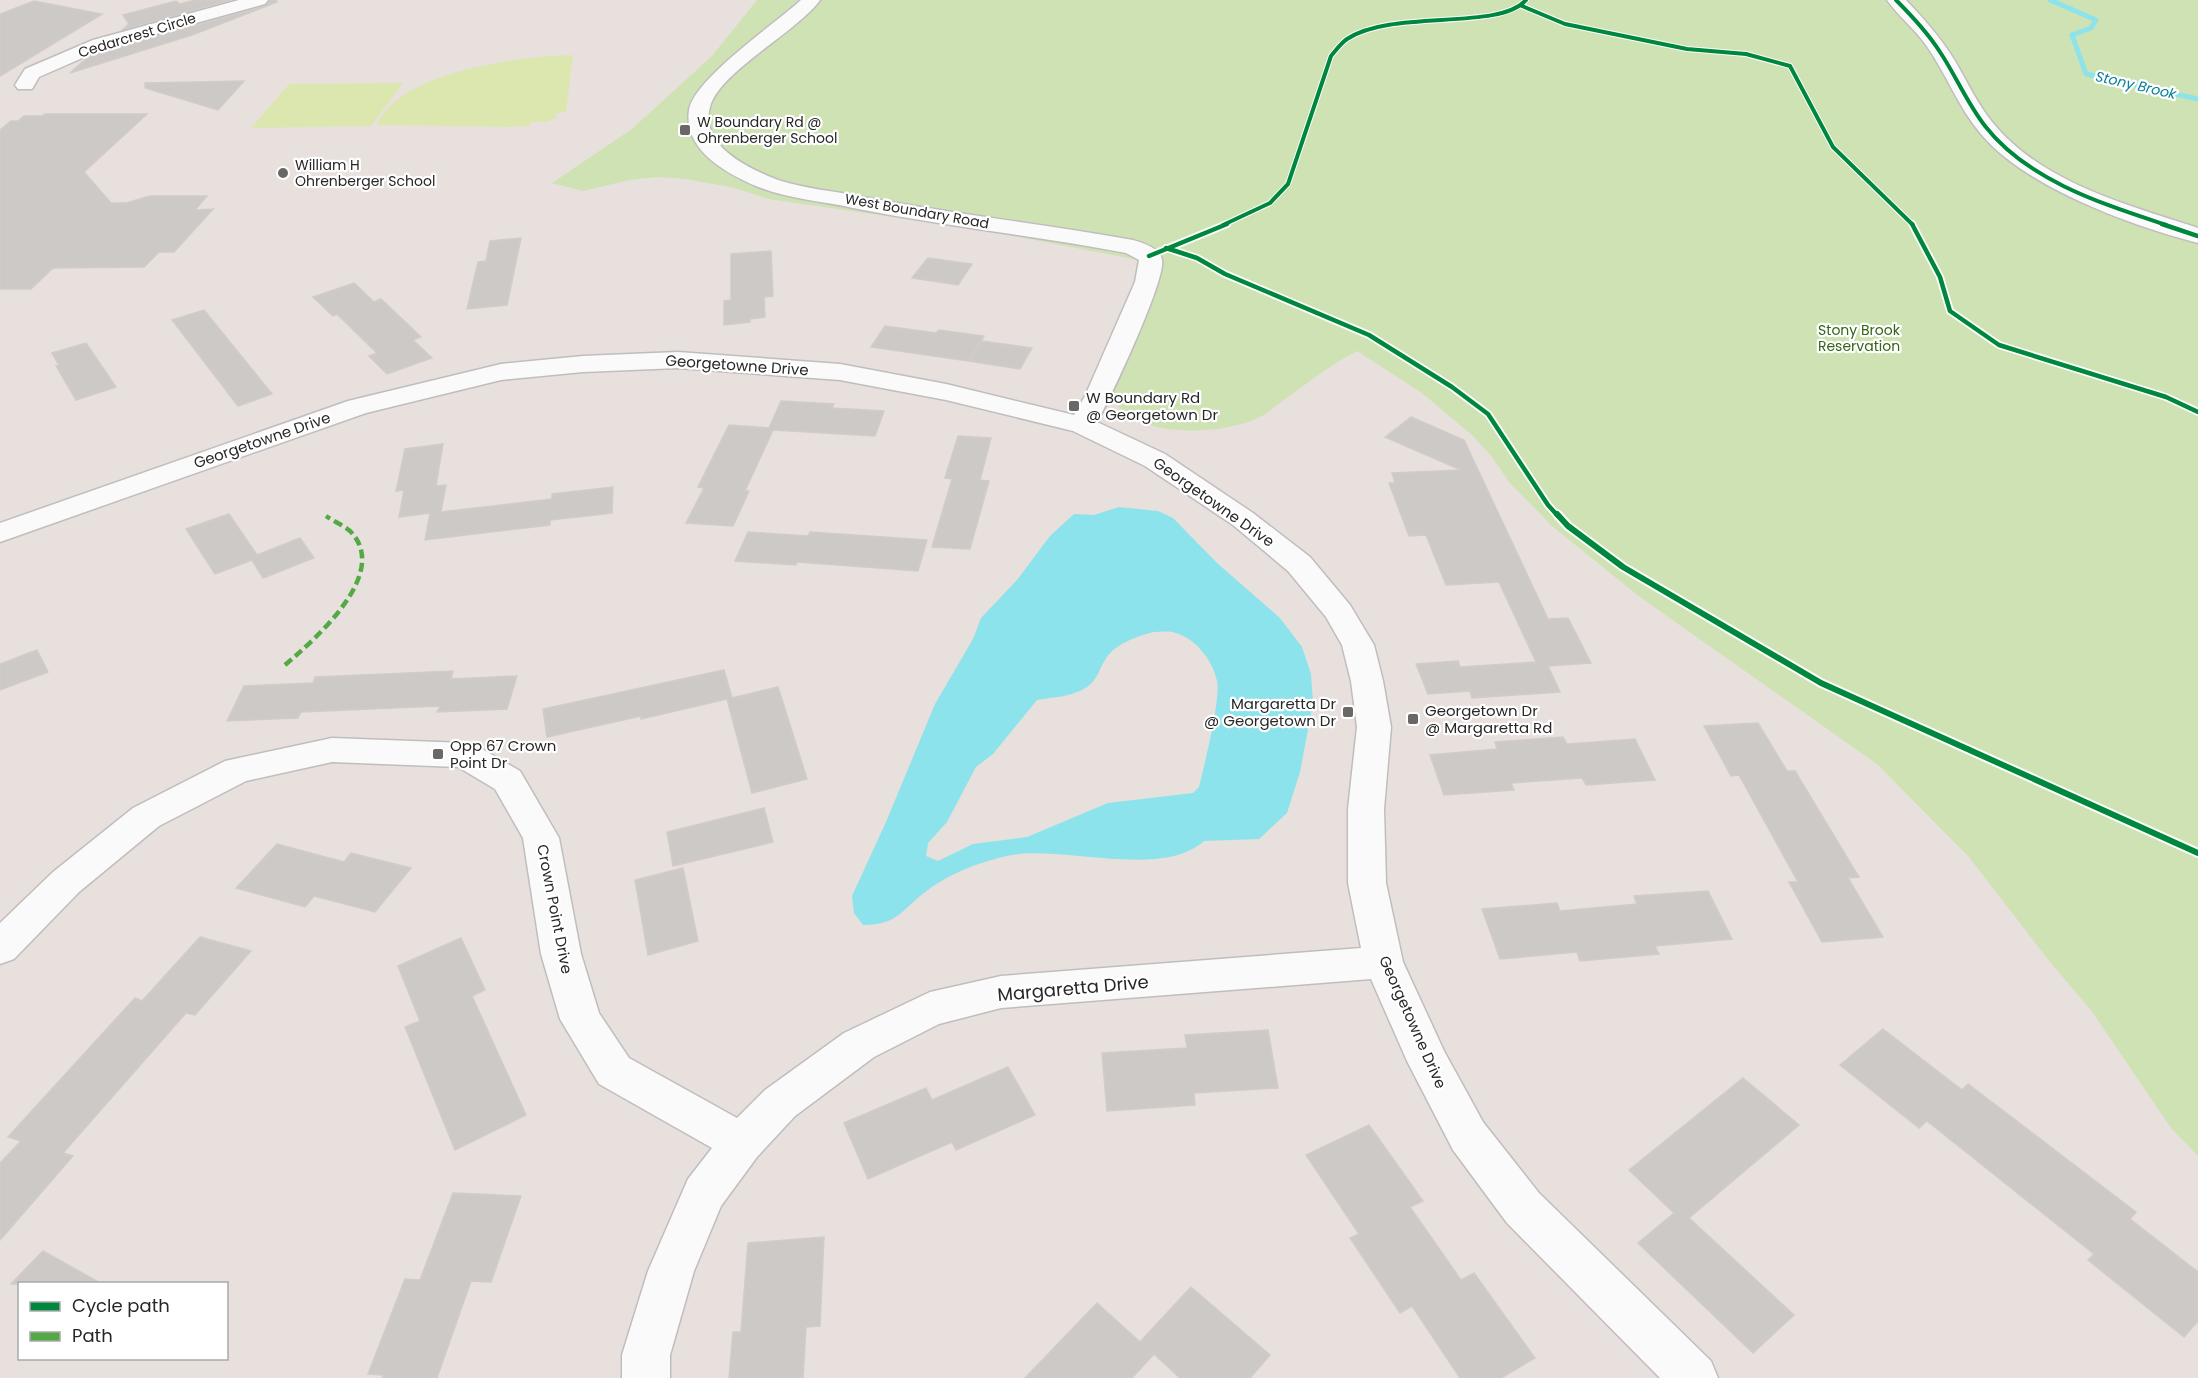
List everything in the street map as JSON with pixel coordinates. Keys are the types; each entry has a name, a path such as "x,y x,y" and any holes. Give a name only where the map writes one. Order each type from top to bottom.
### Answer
{"street":[{"name":"Cedarcrest Circle","path":"25,85 32,73 99,44 258,0"},
{"name":"West Boundary Road","path":"811,0 794,18 712,84 699,108 702,138 710,149 732,166 765,183 869,204 1133,247 1149,256 1151,261 1147,282 1098,396 1082,425"},
{"path":"1896,0 1940,51 1968,102 1994,136 2022,160 2054,180 2111,206 2198,236"},
{"name":"Georgetowne Drive","path":"0,533 357,407 501,372 583,364 678,360 840,372 946,392 1082,425 1155,460 1243,519 1299,564 1339,612 1358,645 1367,681 1374,727 1366,809 1367,883 1383,962 1428,1061 1468,1136 1523,1208 1694,1378"},
{"name":"Crown Point Drive","path":"0,948 66,882 146,817 237,770 332,750 465,755 508,780 542,838 561,954 580,1019 614,1071 742,1143"},
{"name":"Margaretta Drive","path":"646,1378 646,1355 671,1271 704,1193 742,1143 780,1103 859,1045 930,1009 1001,992 1383,962"}],"green space":[{"name":"Stony Brook Reservation","path":"757,0 2198,0 2198,1156 2171,1128 2091,1010 2050,962 1969,857 1877,764 1640,597 1552,526 1510,483 1492,457 1473,436 1422,393 1357,351 1321,373 1262,416 1228,427 1207,430 1163,428 1144,423 1127,414 1115,402 1109,385 1154,263 982,230 769,199 731,187 685,179 657,177 629,180 583,191 552,183 632,129 712,56"},
{"path":"573,55 566,112 557,113 556,118 546,122 531,122 529,126 508,127 377,125 390,107 410,91 436,79 495,63"},
{"path":"403,83 371,126 251,128 289,84"}],"water":[{"path":"1119,507 1158,511 1173,518 1217,563 1280,618 1302,647 1311,674 1313,703 1300,772 1287,813 1259,839 1204,841 1186,852 1163,858 1112,859 1034,853 1002,857 968,868 947,878 928,890 893,919 863,925 854,913 852,896 886,822 935,704 973,639 981,618 1017,580 1050,536 1074,514 1094,515","holes":["1153,632 1170,632 1188,638 1207,657 1217,681 1217,702 1208,749 1199,787 1193,793 1108,803 1027,837 973,844 938,861 926,856 928,843 947,822 976,767 993,754 1037,700 1069,695 1087,687 1098,675 1109,654 1120,645"]}],"building":[{"path":"195,0 230,0 122,30 129,24 123,15 176,1 180,4"},
{"path":"270,0 277,2 192,35 70,73 87,58 106,50 266,6"},
{"path":"34,1 102,14 0,76 0,14"},
{"path":"244,81 218,110 145,88 145,83"},
{"path":"147,114 84,172 111,203 126,203 150,196 207,196 195,210 213,209 174,252 159,252 144,267 53,268 31,289 0,289 0,130 11,121 18,121 24,116"},
{"path":"521,238 507,305 467,309 478,262 486,261 490,241"},
{"path":"771,251 773,296 764,297 765,317 750,319 750,322 724,325 724,301 731,300 731,254"},
{"path":"928,258 972,264 958,285 912,278"},
{"path":"354,283 374,302 381,299 421,337 413,340 432,358 387,374 369,356 377,353 337,314 333,316 313,297"},
{"path":"204,310 272,394 238,406 172,320"},
{"path":"885,326 936,333 939,330 984,336 968,361 871,347"},
{"path":"982,341 1032,348 1020,369 968,361"},
{"path":"86,343 116,387 76,400 56,366 59,365 52,353"},
{"path":"781,401 834,404 832,408 884,411 875,436 773,430 745,491 749,491 733,526 686,523 704,488 698,487 729,425 769,428"},
{"path":"1411,417 1464,440 1548,619 1568,618 1591,663 1548,666 1560,692 1472,698 1470,691 1428,694 1416,664 1458,661 1460,667 1536,662 1499,582 1446,585 1426,535 1409,536 1389,483 1395,483 1392,473 1461,470 1385,437"},
{"path":"958,436 991,438 980,480 989,481 970,549 932,547 952,479 945,478"},
{"path":"443,444 436,486 446,485 441,512 552,499 552,494 613,487 612,513 550,520 550,525 425,540 430,513 399,517 404,490 396,491 405,449"},
{"path":"229,514 257,555 300,538 314,558 263,578 252,560 215,574 186,529"},
{"path":"748,532 808,536 810,532 927,540 918,571 797,562 796,565 735,561"},
{"path":"37,650 48,672 0,690 0,664"},
{"path":"724,670 732,698 778,687 807,779 752,793 727,699 641,719 641,716 547,737 543,709"},
{"path":"453,671 451,679 517,676 507,709 437,712 440,706 301,712 298,718 227,721 244,686 313,683 315,677"},
{"path":"1758,723 1787,771 1795,771 1859,877 1848,878 1883,937 1822,942 1789,882 1798,882 1739,775 1731,776 1704,726"},
{"path":"1563,737 1567,744 1635,739 1655,780 1586,785 1582,778 1511,783 1514,790 1444,795 1430,755 1497,749 1495,742"},
{"path":"764,808 773,842 673,866 667,832"},
{"path":"277,844 344,862 351,853 411,868 375,912 314,896 305,907 236,888"},
{"path":"683,868 698,941 648,955 635,880"},
{"path":"1708,891 1732,939 1655,946 1659,954 1580,961 1577,952 1500,959 1482,909 1557,903 1560,911 1637,904 1634,896"},
{"path":"200,937 251,951 195,1015 186,1013 63,1153 73,1156 0,1240 0,1163 21,1141 8,1137 135,998 142,1001"},
{"path":"461,938 485,990 472,996 526,1115 455,1150 405,1027 420,1021 398,966"},
{"path":"1883,1029 1962,1090 1968,1084 2136,1212 2130,1219 2198,1272 2198,1321 2184,1337 2088,1260 2094,1254 1927,1121 1919,1128 1840,1065"},
{"path":"1268,1030 1278,1088 1194,1093 1195,1105 1107,1111 1102,1053 1187,1048 1185,1035"},
{"path":"1008,1067 1035,1115 956,1150 952,1142 868,1179 844,1123 926,1088 932,1100"},
{"path":"1743,1078 1799,1125 1689,1218 1794,1315 1753,1353 1638,1243 1674,1213 1629,1170"},
{"path":"1369,1125 1423,1201 1410,1207 1461,1280 1474,1273 1535,1358 1501,1378 1460,1378 1412,1306 1400,1313 1350,1238 1359,1234 1306,1155"},
{"path":"453,1193 521,1196 491,1282 471,1281 437,1378 382,1378 384,1375 368,1374 405,1279 420,1280"},
{"path":"824,1237 820,1326 806,1327 803,1378 729,1378 733,1332 741,1332 748,1243"},
{"path":"43,1251 98,1282 18,1282 18,1284 11,1284"},
{"path":"1191,1287 1270,1355 1250,1378 1180,1378 1154,1354 1132,1378 1025,1378 1097,1303 1140,1342"}],"waterway":[{"name":"Stony Brook","path":"2050,0 2096,20 2091,28 2072,35 2086,74 2198,99"}],"marked path":[{"path":"285,665 338,612 352,592 361,571 361,550 350,532 326,516"}],"cycle path":[{"path":"1149,256 1241,218 1270,203 1288,184 1331,56 1345,40 1364,30 1387,24 1487,16 1515,8 1526,0"},
{"path":"1896,0 1935,45 1986,128 2015,156 2039,172 2090,198 2198,236"},
{"path":"1522,6 1565,24 1687,49 1746,54 1790,66 1833,147 1912,224 1940,277 1950,311 1999,345 2166,397 2198,412"},
{"path":"1166,248 1197,258 1225,274 1369,335 1452,387 1488,414 1548,505 1568,526 1623,567 1700,613 1821,683 2198,853"}],"place":[{"name":"W Boundary Rd @ Ohrenberger School","path":"685,130"},
{"name":"William H Ohrenberger School","path":"283,173"},
{"name":"W Boundary Rd @ Georgetown Dr","path":"1074,406"},
{"name":"Margaretta Dr @ Georgetown Dr","path":"1348,712"},
{"name":"Georgetown Dr @ Margaretta Rd","path":"1413,719"},
{"name":"Opp 67 Crown Point Dr","path":"438,754"}]}
